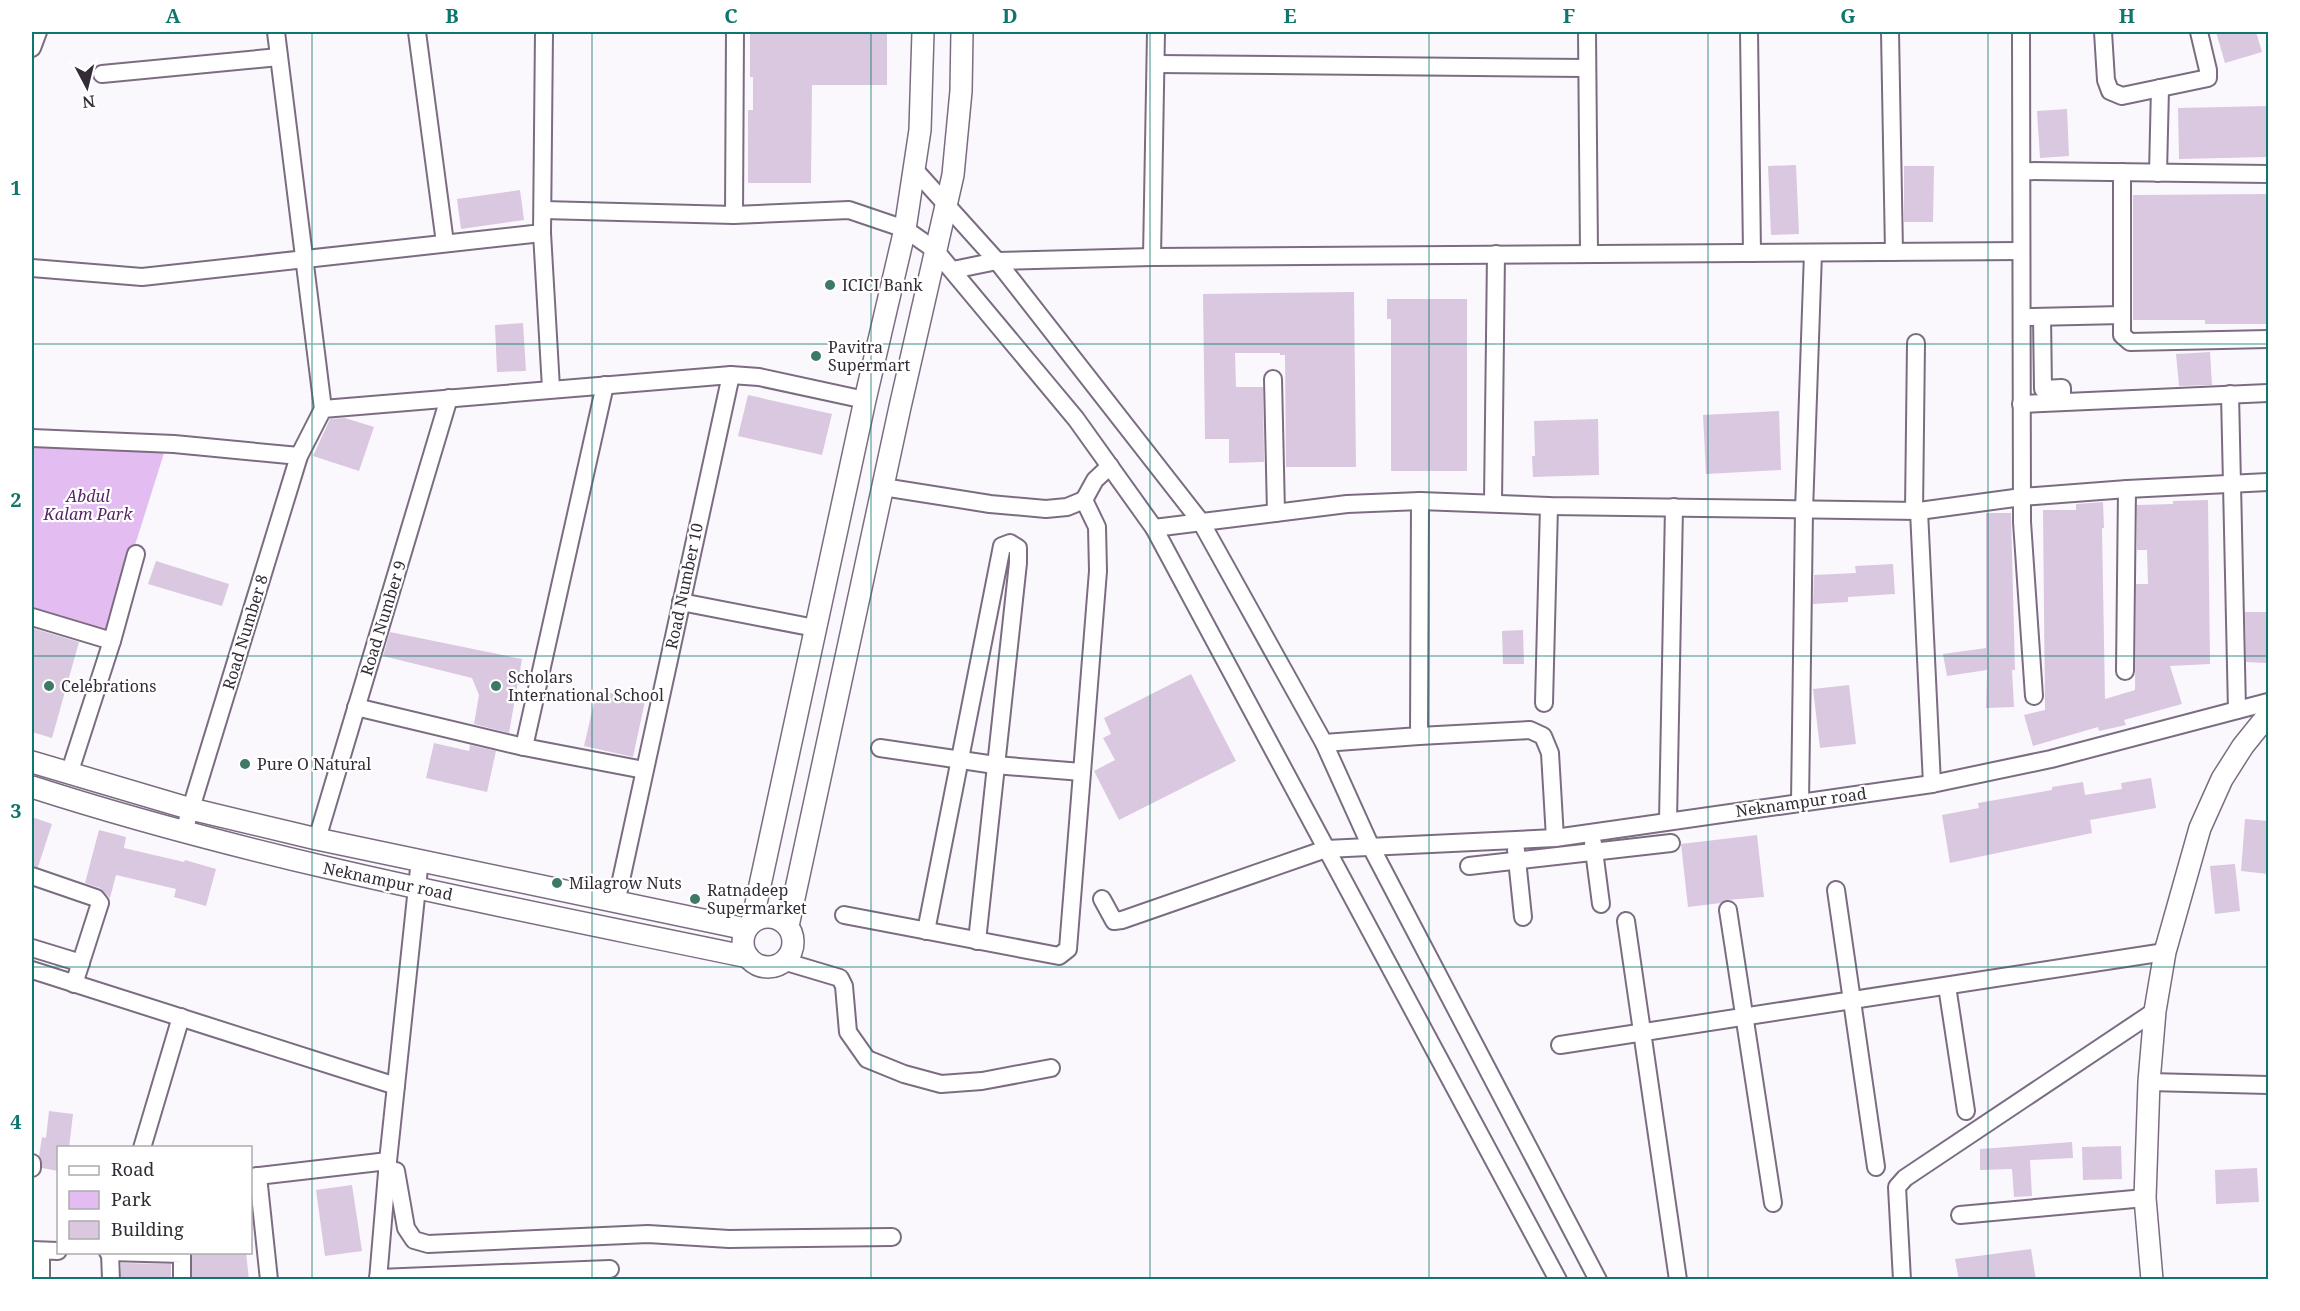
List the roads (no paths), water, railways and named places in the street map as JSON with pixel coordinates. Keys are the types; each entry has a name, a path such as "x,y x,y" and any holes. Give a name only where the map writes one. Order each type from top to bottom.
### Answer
{"street":[{"path":"32,48 38,32"},
{"path":"276,32 323,409 551,388 731,375 759,377 865,400"},
{"path":"417,32 445,243"},
{"path":"544,32 542,233 551,388"},
{"path":"734,215 735,32"},
{"path":"749,925 761,917 771,916 780,920 788,926 792,935 793,944 790,954 775,966 765,967 755,964 743,948 742,939 749,925 905,229 920,130 923,32"},
{"path":"788,926 934,250 946,204 958,135 962,32"},
{"path":"1152,257 1156,32"},
{"path":"1587,32 1588,253"},
{"path":"1749,32 1752,253"},
{"path":"1890,32 1894,252"},
{"path":"2021,32 2022,497 2034,696"},
{"path":"2103,32 2106,80 2110,91 2122,96 2208,78 2199,32"},
{"path":"102,74 279,57"},
{"path":"1157,64 1587,68"},
{"path":"2158,173 2160,88"},
{"path":"915,170 997,261 1201,522 1324,743 1371,847 1598,1280"},
{"path":"2022,171 2268,174"},
{"path":"2122,172 2122,335 2130,342 2268,339"},
{"path":"543,210 734,215 849,210 905,229 934,250 953,270 1076,419 1154,528 1558,1280"},
{"path":"32,268 142,277 542,233"},
{"path":"953,270 997,261 1152,257 2021,251"},
{"path":"1800,802 1804,511 1813,253"},
{"path":"1493,502 1496,254"},
{"path":"2021,317 2122,315"},
{"path":"2042,317 2043,389 2062,388 2062,402"},
{"path":"1916,343 1916,511 1932,784"},
{"name":"Road Number 10","path":"616,903 731,375"},
{"path":"1273,379 1276,513"},
{"path":"524,747 605,385"},
{"path":"2021,404 2268,393"},
{"path":"2230,394 2236,710"},
{"name":"Road Number 9","path":"316,839 449,398"},
{"name":"Road Number 8","path":"184,831 299,456 323,409"},
{"path":"32,438 174,444 299,456"},
{"path":"883,487 990,504 1047,509 1067,507 1084,500 1095,480 1110,466"},
{"path":"1154,528 1347,504 1420,501 1493,502 1549,506 1916,511 2022,497 2268,482"},
{"path":"2125,672 2127,489"},
{"path":"844,915 1059,956 1068,949 1098,571 1097,527 1084,500"},
{"path":"1419,736 1420,501"},
{"path":"1544,703 1549,506"},
{"path":"1668,821 1674,507"},
{"path":"926,931 1002,546 1010,543 1018,548 1018,563 977,941"},
{"path":"69,774 112,640 136,554"},
{"path":"681,602 815,628"},
{"path":"32,617 112,640"},
{"name":"Neknampur road","path":"1102,899 1114,921 1122,920 1326,849 1555,838 1932,784 2051,759 2268,702"},
{"path":"356,707 524,747 644,770"},
{"path":"2152,1280 2145,1198 2149,1082 2155,1011 2165,952 2200,828 2222,779 2243,746 2268,715"},
{"path":"1324,743 1530,730 1543,736 1550,753 1555,838"},
{"path":"880,748 995,765 1082,772"},
{"name":"Neknampur road","path":"32,762 191,808 316,839 420,859 616,903 749,925"},
{"name":"Neknampur road","path":"32,787 309,864 748,957"},
{"path":"1591,833 1602,904"},
{"path":"1515,840 1523,916"},
{"path":"1469,866 1671,843"},
{"path":"420,859 387,1166 378,1279 610,1269"},
{"path":"32,876 96,898 100,903 74,984"},
{"path":"1836,890 1876,1167"},
{"path":"1728,910 1773,1203"},
{"path":"1626,921 1678,1280"},
{"path":"32,948 81,963"},
{"path":"1560,1046 2165,952"},
{"path":"783,961 803,969 840,978 844,986 848,1032 867,1059 904,1074 941,1084 982,1081 1051,1068"},
{"path":"32,970 396,1086"},
{"path":"1947,986 1966,1111"},
{"path":"1902,1280 1897,1187 1905,1178 2155,1011"},
{"path":"143,1146 181,1017"},
{"path":"2149,1082 2268,1085"},
{"path":"32,1163 32,1168"},
{"path":"269,1280 254,1177 387,1166 396,1171 406,1228 414,1240 428,1244 648,1234 729,1239 892,1237"},
{"path":"1960,1215 2145,1198"},
{"path":"41,1280 36,1250 57,1251"},
{"path":"109,1254 111,1280"},
{"path":"182,1254 182,1280"}],"place":[{"name":"ICICI Bank","path":"830,285"},
{"name":"Pavitra Supermart","path":"816,356"},
{"name":"Celebrations","path":"49,686"},
{"name":"Scholars International School","path":"496,686"},
{"name":"Pure O Natural","path":"245,764"},
{"name":"Milagrow Nuts","path":"557,883"},
{"name":"Ratnadeep Supermarket","path":"695,899"}],"park label":[{"name":"Abdul Kalam Park","path":"88,505"}]}
